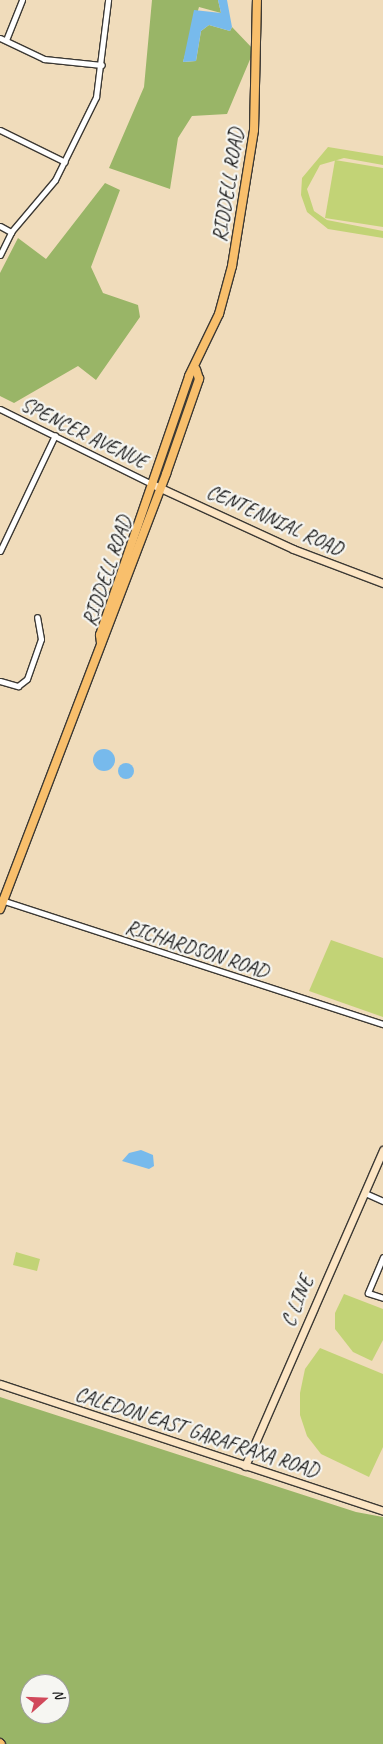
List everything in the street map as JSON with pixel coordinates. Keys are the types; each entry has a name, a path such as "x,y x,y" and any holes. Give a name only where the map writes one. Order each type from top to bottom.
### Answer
{"main road":[{"name":"RIDDELL ROAD","path":"1,903 101,643 198,378 196,369 222,304 245,191 257,95 257,0"}],"street":[{"path":"22,0 3,39 44,59 102,66"},
{"path":"0,255 11,232 65,162 96,97 102,66 108,0"},
{"path":"0,130 65,162"},
{"path":"0,226 11,232"},
{"name":"SPENCER AVENUE","path":"0,409 157,486"},
{"path":"0,551 55,435"},
{"name":"CENTENNIAL ROAD","path":"157,486 293,549 383,583"},
{"path":"0,681 18,686 27,679 41,639 37,617"},
{"name":"RICHARDSON ROAD","path":"1,903 383,1024"},
{"name":"C LINE","path":"245,1466 383,1150"},
{"path":"365,1193 383,1201"},
{"path":"383,1257 368,1293 383,1298"},
{"name":"CALEDON EAST GARAFRAXA ROAD","path":"0,1384 383,1511"}],"green space":[{"path":"152,0 218,0 221,13 199,7 183,62 196,61 201,31 209,25 230,31 232,27 254,50 227,114 192,116 178,138 170,189 109,168 144,87"},
{"path":"328,147 383,156 383,165 344,158 320,165 307,189 314,211 327,220 383,231 383,238 328,229 307,212 301,195 302,178"},
{"path":"335,160 383,168 383,227 325,218"},
{"path":"105,183 120,190 91,267 103,293 138,305 140,317 96,380 78,366 14,403 0,396 0,273 18,238 46,259"},
{"path":"331,940 383,958 383,1017 309,991"},
{"path":"16,1252 40,1259 37,1271 13,1265"},
{"path":"344,1294 383,1309 383,1340 372,1361 353,1352 335,1329 335,1313"},
{"path":"320,1348 383,1374 383,1447 369,1477 321,1454 307,1436 300,1415 300,1393 305,1369"},
{"path":"0,1397 356,1512 383,1517 383,1744 0,1744"}],"water":[{"path":"218,0 227,0 232,27 230,31 209,25 201,31 196,61 183,62 194,10 221,13"},
{"path":"104,749 112,752 115,760 112,768 104,771 96,768 93,760 96,752"},
{"path":"126,763 132,765 134,771 132,777 126,779 120,777 118,771 120,765"},
{"path":"141,1150 153,1155 154,1166 149,1169 122,1161 129,1153"}]}
